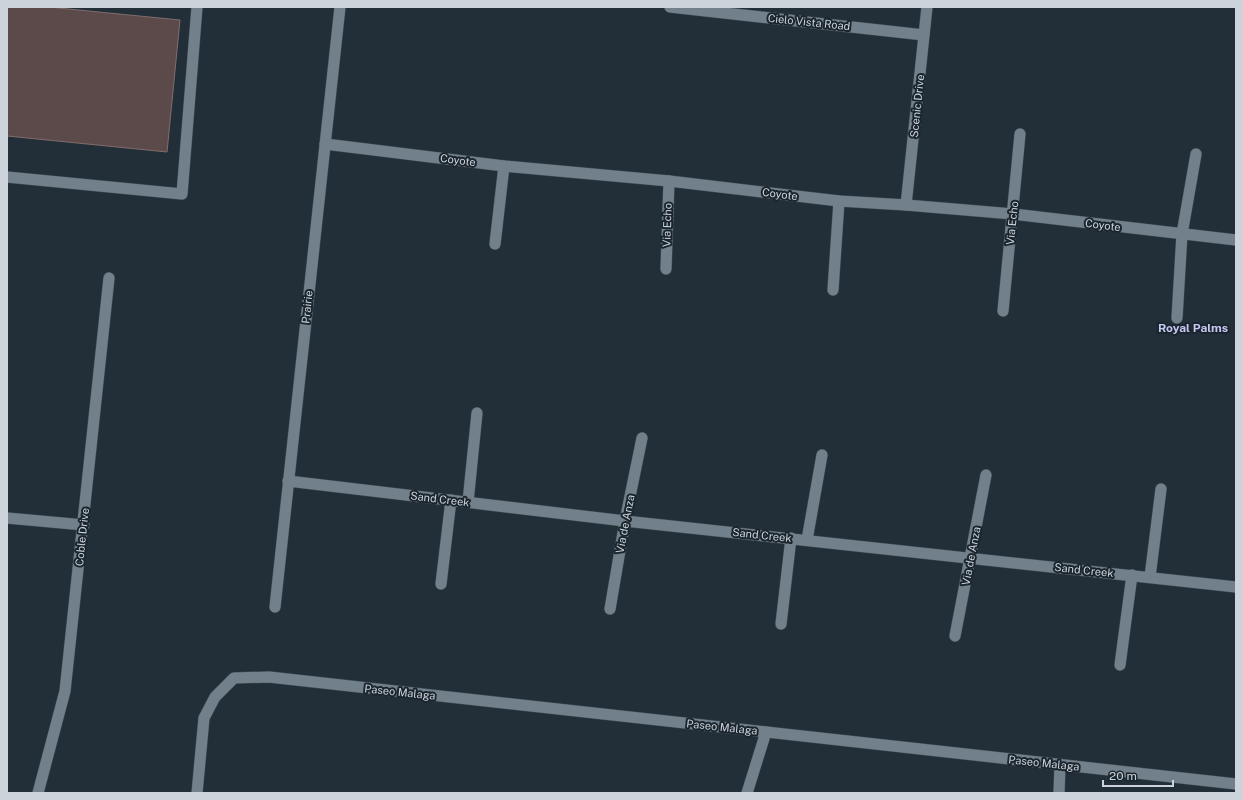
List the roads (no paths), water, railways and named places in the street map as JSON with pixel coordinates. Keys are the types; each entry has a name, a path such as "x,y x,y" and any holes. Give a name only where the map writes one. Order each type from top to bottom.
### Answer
{"street":[{"path":"7,177 182,194 197,7"},
{"name":"Prairie","path":"275,607 340,7"},
{"name":"Cielo Vista Road","path":"670,7 924,35"},
{"name":"Scenic Drive","path":"906,205 928,7"},
{"name":"Via Echo","path":"1003,311 1020,134"},
{"name":"Coyote","path":"325,144 504,166 669,181 839,201 1013,214 1236,240"},
{"path":"1177,318 1182,234 1196,154"},
{"path":"495,244 504,166"},
{"name":"Via Echo","path":"666,269 669,181"},
{"path":"833,290 839,201"},
{"name":"Coble Drive","path":"38,793 65,691 84,525 109,278"},
{"path":"468,502 477,413"},
{"name":"Via de Anza","path":"610,610 625,521 642,438"},
{"path":"807,540 822,455"},
{"name":"Via de Anza","path":"955,636 986,475"},
{"name":"Sand Creek","path":"288,480 625,521 971,557 1236,587"},
{"path":"1150,577 1161,489"},
{"path":"441,584 450,500"},
{"path":"7,518 84,525"},
{"path":"781,624 791,538"},
{"path":"1120,665 1132,576"},
{"name":"Paseo Malaga","path":"197,793 204,718 216,697 234,678 268,677 1236,784"},
{"path":"748,793 766,732"},
{"path":"1059,793 1060,765"}],"district":[{"name":"Royal Palms","path":"1193,328"}]}
